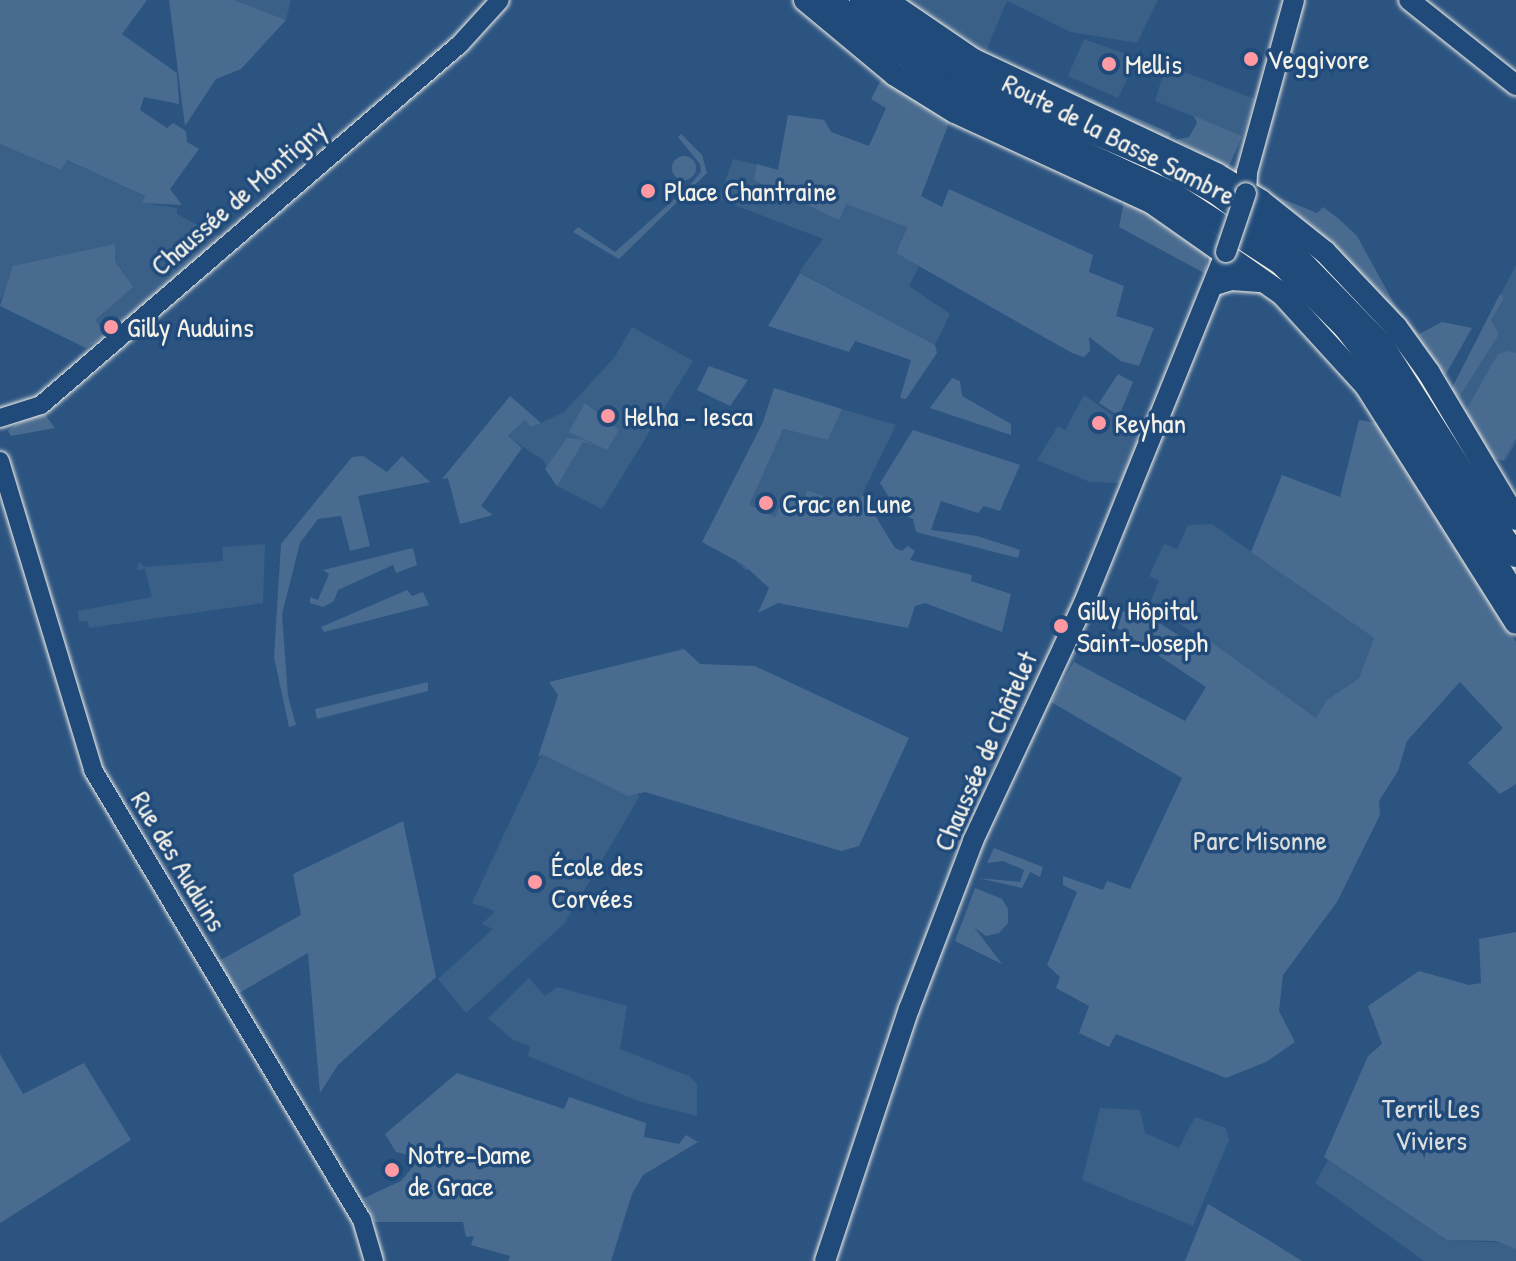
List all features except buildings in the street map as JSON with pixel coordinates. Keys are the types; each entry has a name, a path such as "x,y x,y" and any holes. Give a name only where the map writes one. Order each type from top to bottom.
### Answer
{"highway":[{"path":"805,0 895,75 955,112 1151,202 1231,279 1263,281"},
{"name":"Route de la Basse Sambre","path":"830,0 933,76 988,108 1174,194 1280,263 1345,328 1395,393 1516,596"},
{"name":"Route de la Basse Sambre","path":"861,0 959,69 1030,106 1161,162 1216,193 1288,247 1382,344 1516,556"},
{"path":"886,0 974,60 1103,117 1246,193 1325,252 1396,327 1516,519"},
{"path":"1220,270 1263,281 1301,312 1366,386 1516,623"}],"main road":[{"name":"Chaussée de Châtelet","path":"825,1261 909,1009 973,841 1084,603 1220,270 1246,193 1247,172 1294,0"},
{"path":"1409,0 1516,85"}],"street":[{"name":"Chaussée de Montigny","path":"0,418 41,405 460,44 500,0"},
{"name":"Rue des Auduins","path":"0,461 93,770 362,1220 374,1261"}],"shaded area":[{"path":"234,0 291,0 286,20"},
{"path":"896,0 1158,0 1137,43 1071,32 1007,1 985,53"},
{"path":"1084,39 1137,58 1118,98 1068,76"},
{"path":"1166,65 1255,99 1242,136 1155,101"},
{"path":"788,115 824,120 831,132 930,170 896,253 919,266 909,286 950,314 935,345 799,272 823,239 719,199 733,159 778,170"},
{"path":"0,144 61,170 66,160 145,196 143,203 177,208 177,214 222,238 106,335 94,320 124,273 115,261 115,244 8,287 0,300"},
{"path":"1516,265 1516,443 1505,461 1489,456 1451,390"},
{"name":"Helha - Iesca","path":"632,327 693,361 602,509 557,486 543,460 508,437 524,420 532,427 564,412 614,358"},
{"path":"1084,395 1146,438 1120,483 1090,482 1037,460 1058,426 1065,430"},
{"path":"842,409 896,425 856,507 807,490 803,501 776,517 747,571 737,562 749,505 776,438 783,429 828,440"},
{"path":"1212,524 1374,638 1359,678 1327,700 1316,719 1150,603 1159,581 1149,576 1164,544 1177,549 1188,525"},
{"path":"265,544 263,603 89,628 88,621 79,622 78,611 152,597 145,569 137,570 139,562 145,567 223,561 222,547"},
{"name":"École des Corvées","path":"542,753 640,796 564,924 466,1013 438,979 493,929 482,924 495,911 472,903"},
{"path":"529,978 545,996 557,987 627,1006 620,1049 689,1076 697,1084 697,1116 641,1102 528,1056 530,1046 513,1040 488,1018"},
{"path":"1100,1108 1140,1110 1145,1133 1179,1148 1195,1117 1226,1128 1229,1140 1193,1226 1082,1180"},
{"path":"1328,1160 1447,1240 1508,1243 1516,1249 1516,1261 1424,1261 1315,1183"}],"green space":[{"path":"0,0 147,0 122,34 177,73 179,104 144,97 140,110 167,128 173,123 186,131 187,142 199,149 170,189 182,205 142,203 145,196 67,160 61,170 0,144"},
{"path":"169,0 234,0 286,20 241,69 216,79 185,126"},
{"path":"985,53 1171,133 1169,139 1060,91"},
{"path":"883,76 950,120 921,196 942,207 949,189 1093,255 1089,272 1124,286 1116,316 1154,328 1139,366 1121,361 1089,337 1090,351 1084,357 1072,353 896,253 907,227 846,204 839,220 754,180 757,164 778,170 788,115 824,120 831,132 869,146 886,108 871,99"},
{"path":"1194,116 1242,136 1228,169 1176,140 1189,137 1197,123"},
{"path":"681,134 702,155 707,173 619,259 573,232 578,227 615,252 688,187 701,172 700,164 678,137"},
{"path":"684,156 695,163 696,168 689,179 684,180 673,173 672,168 679,157"},
{"path":"1270,194 1317,213 1323,207 1339,219 1357,236 1396,307 1419,334 1442,322 1472,328 1446,374 1433,372"},
{"path":"1125,197 1207,253 1206,274 1119,227"},
{"path":"115,244 115,261 133,287 95,320 106,335 86,348 0,306 13,266"},
{"path":"800,273 935,345 937,353 906,399 900,398 911,360 855,341 849,352 768,326"},
{"path":"1500,294 1504,298 1491,320 1499,334 1459,397 1451,390"},
{"path":"1508,351 1516,353 1516,438 1503,461 1489,456 1460,421 1498,354"},
{"path":"709,366 748,380 730,406 697,390"},
{"path":"1118,374 1133,382 1119,416 1099,403"},
{"path":"952,378 960,381 962,396 1011,424 1011,435 930,408"},
{"path":"774,388 842,409 828,440 783,429 749,505 775,517 785,495 803,501 807,490 856,507 862,494 895,548 902,551 908,546 915,551 910,560 972,575 971,581 1011,594 1002,632 925,603 915,606 908,628 778,603 758,613 769,588 744,565 702,542 763,422"},
{"path":"510,396 541,423 531,427 525,420 508,436 522,448 481,506 493,515 460,524 448,478 442,479"},
{"path":"585,403 619,430 607,450 569,432"},
{"path":"44,413 55,428 11,436 8,431 15,425"},
{"name":"Parc Misonne","path":"1359,420 1388,425 1516,642 1516,784 1500,794 1468,763 1503,728 1460,682 1407,741 1398,771 1379,801 1380,815 1337,902 1283,975 1279,1011 1295,1042 1266,1062 1226,1078 1116,1034 1109,1047 1079,1033 1089,1006 1056,988 1060,977 1047,965 1077,892 1063,885 1063,876 1103,890 1107,881 1130,889 1182,778 1051,702 1074,662 1185,721 1206,687 1102,618 1097,624 1102,604 1111,604 1141,621 1146,615 1193,644 1204,637 1316,718 1327,700 1359,678 1374,638 1251,552 1282,475 1340,497"},
{"path":"913,430 1020,465 1000,511 984,506 978,513 941,501 931,530 977,536 1020,550 1018,558 916,532 913,519 899,513 880,483"},
{"path":"567,438 584,440 593,445 583,442 557,486 545,469"},
{"path":"363,456 387,472 402,456 430,482 358,496 370,546 350,551 341,516 318,519 300,543 282,614 288,696 296,725 289,727 274,657 281,544 352,457"},
{"path":"413,548 417,565 396,573 393,565 338,590 334,601 323,607 310,603 310,597 318,600 329,574 323,570"},
{"path":"407,590 412,596 423,592 429,605 324,632 321,627"},
{"path":"684,649 700,664 755,666 909,738 859,846 841,851 645,792 628,796 542,754 538,757 558,695 549,682"},
{"path":"428,682 428,691 317,719 315,709"},
{"path":"403,821 436,977 338,1065 320,1093 308,953 239,993 217,962 301,915 293,874"},
{"path":"994,848 1043,867 1040,877 1030,872 1022,888 978,878 1020,882 1024,870 1003,861 987,863"},
{"path":"975,888 1002,899 1008,909 1008,923 999,933 986,936 974,927 1002,964 955,941"},
{"name":"Terril Les Viviers","path":"1516,932 1516,1249 1496,1241 1447,1240 1324,1157 1368,1056 1382,1044 1368,1006 1419,971 1469,985 1481,983 1479,939"},
{"path":"0,1054 23,1094 84,1063 131,1140 0,1223"},
{"path":"457,1073 564,1109 569,1097 646,1123 644,1137 679,1144 686,1135 698,1142 643,1175 632,1194 611,1261 508,1261 510,1256 471,1245 474,1236 466,1237 463,1222 375,1222 364,1198 401,1181 420,1158 396,1152 385,1134"},
{"path":"1208,1204 1270,1241 1302,1261 1185,1261"}],"place":[{"name":"Veggivore","path":"1251,59"},
{"name":"Mellis","path":"1109,64"},
{"name":"Place Chantraine","path":"648,191"},
{"name":"Gilly Auduins","path":"111,327"},
{"name":"Helha - Iesca","path":"608,416"},
{"name":"Reyhan","path":"1099,423"},
{"name":"Crac en Lune","path":"766,503"},
{"name":"Gilly Hôpital Saint-Joseph","path":"1061,626"},
{"name":"École des Corvées","path":"535,882"},
{"name":"Notre-Dame de Grace","path":"392,1170"}]}
